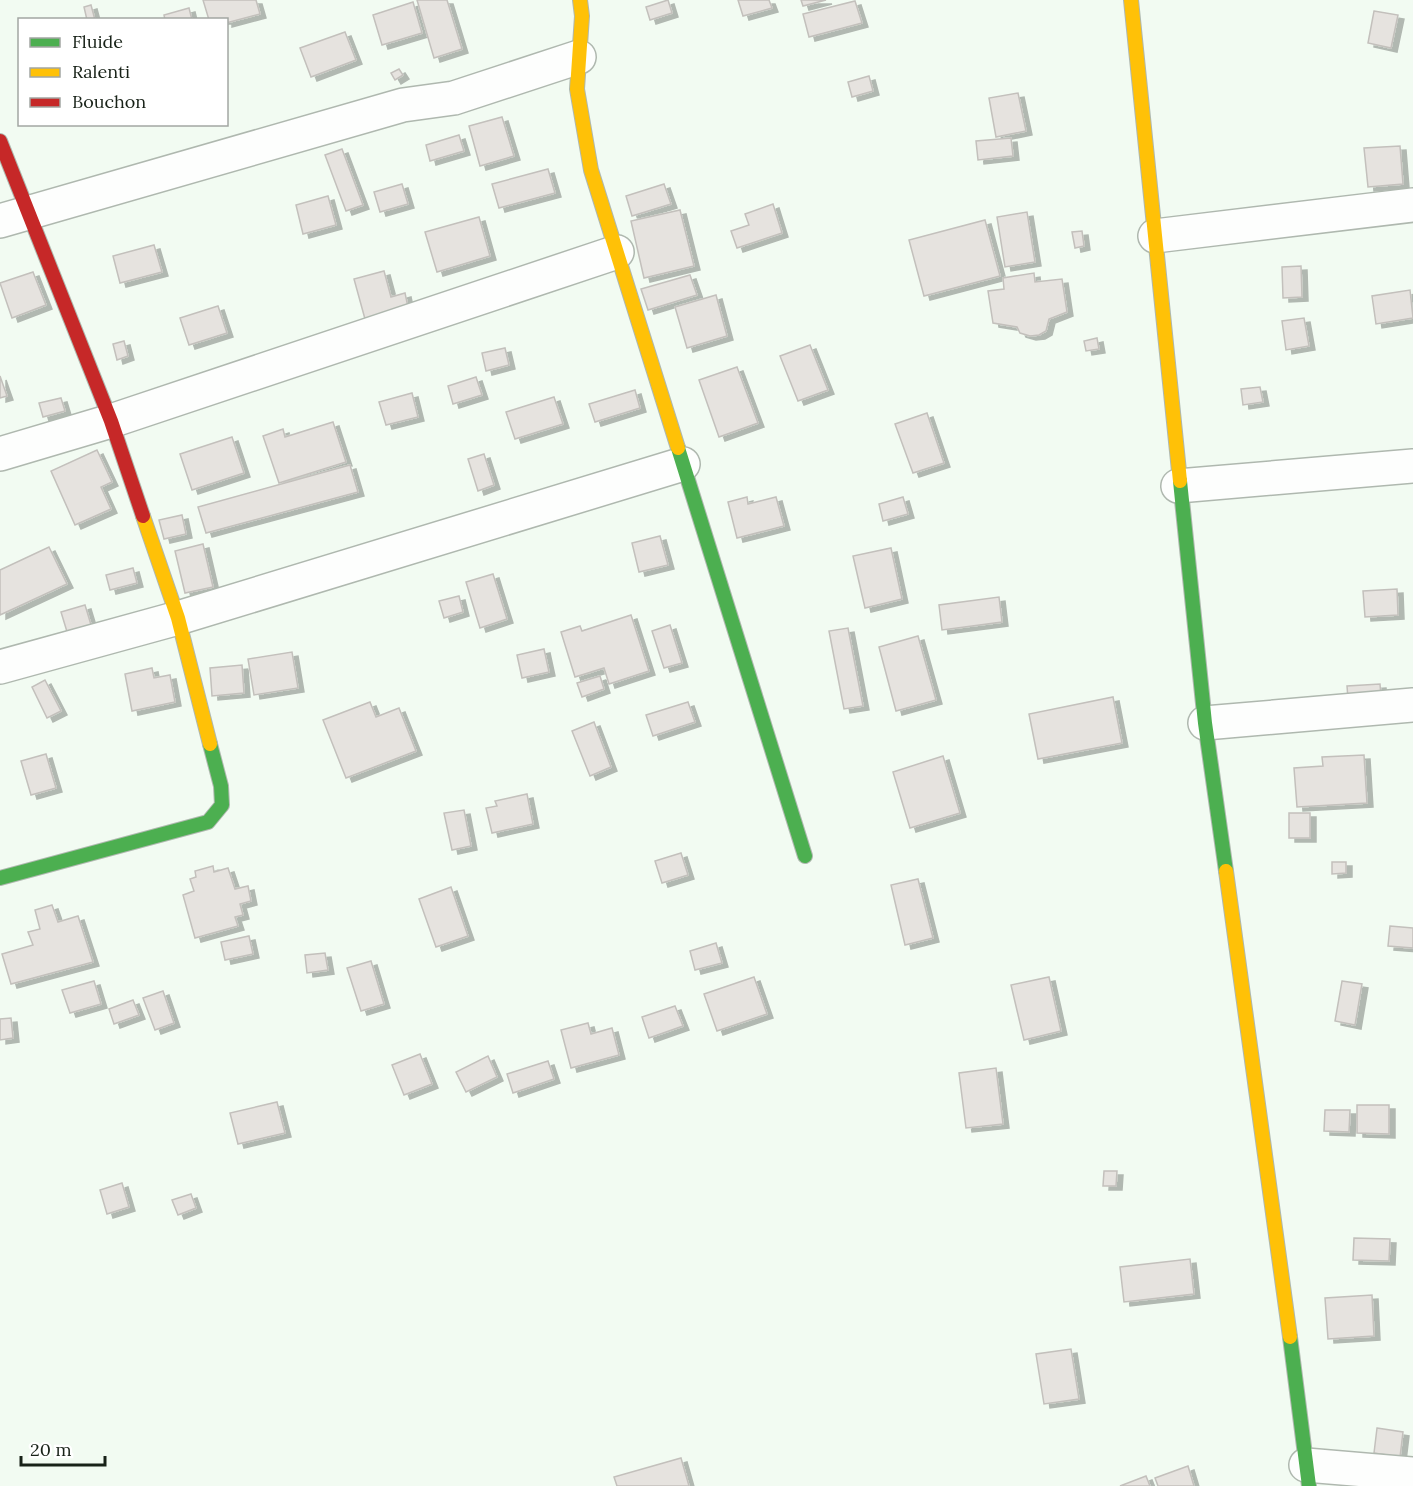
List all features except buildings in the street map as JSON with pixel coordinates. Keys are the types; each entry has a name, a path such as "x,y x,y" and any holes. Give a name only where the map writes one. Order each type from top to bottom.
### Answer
{"street":[{"path":"580,0 577,89 591,170 805,856"},
{"path":"1131,0 1178,486 1205,723 1270,1180 1308,1475 1387,1477"},
{"path":"14,217 403,105 454,98 579,57"},
{"path":"0,141 14,217 111,421 178,618 221,786 222,805 208,822 0,878"},
{"path":"1155,236 1413,205"},
{"path":"0,454 111,421 617,252"},
{"path":"0,667 178,618 683,464"},
{"path":"1178,486 1413,466"},
{"path":"1205,723 1413,705"}],"traffic: fast":[{"path":"678,448 805,856"},
{"path":"1180,481 1205,723 1226,871"},
{"path":"0,878 208,822 222,805 221,786 210,744"},
{"path":"1290,1337 1309,1486"}],"traffic: slow":[{"path":"580,0 582,16 577,89 591,170 678,448"},
{"path":"1131,0 1180,481"},
{"path":"143,516 178,618 210,744"},
{"path":"1226,871 1290,1337"}],"traffic: jam":[{"path":"0,141 111,421 143,516"}]}
